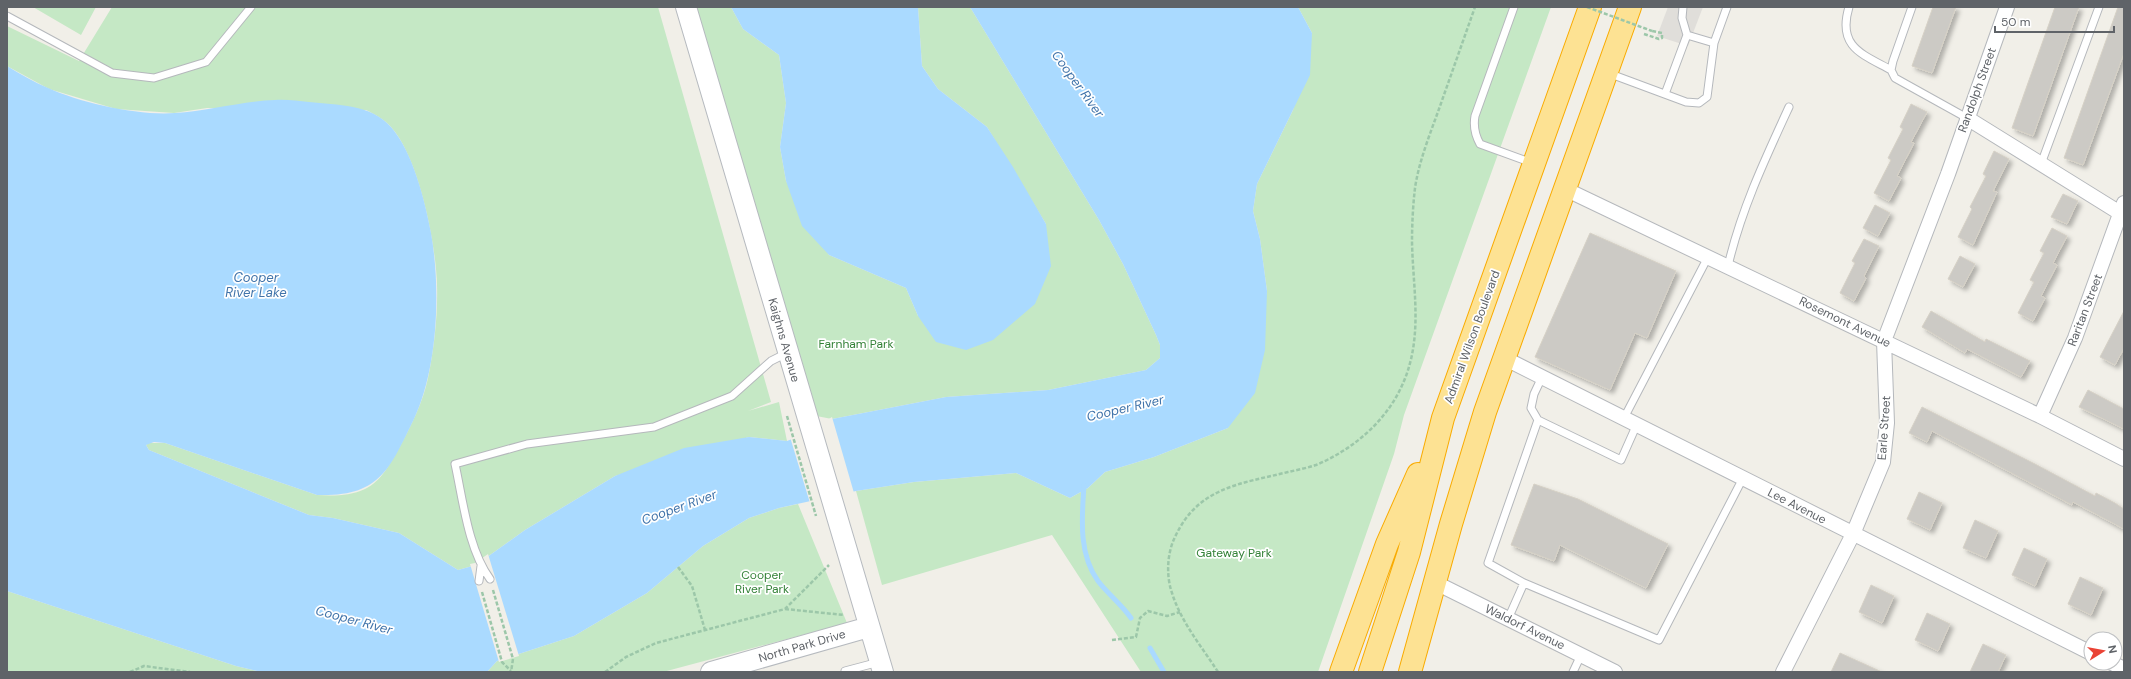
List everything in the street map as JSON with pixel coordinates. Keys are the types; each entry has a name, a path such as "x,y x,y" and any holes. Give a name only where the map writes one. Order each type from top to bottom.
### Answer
{"highway":[{"name":"Admiral Wilson Boulevard","path":"1370,672 1409,552 1443,418 1589,7"},
{"path":"1410,672 1467,468 1504,358 1630,7"},
{"path":"1340,672 1387,544 1443,418"},
{"path":"1403,672 1415,651"}],"main road":[{"name":"Kaighns Avenue","path":"686,7 788,353 799,423 825,514 869,627 881,667"},
{"name":"North Park Drive","path":"711,672 869,627"}],"street":[{"name":"Randolph Street","path":"1948,174 2007,7"},
{"path":"1967,118 2041,164 2123,211"},
{"name":"Earle Street","path":"1783,672 1853,534 1883,462 1887,424 1884,341 1948,174"},
{"name":"Rosemont Avenue","path":"1565,188 2040,416 2124,459"},
{"name":"Raritan Street","path":"2040,416 2075,338 2123,211"},
{"name":"Lee Avenue","path":"1504,358 2083,649"},
{"name":"Waldorf Avenue","path":"1434,582 1615,672"}],"lane":[{"path":"7,16 112,73 154,78 206,62 251,7"},
{"path":"1514,7 1473,125 1476,137 1480,144 1534,164"},
{"path":"1665,94 1687,35 1682,18 1683,7"},
{"path":"1606,73 1686,102 1699,103 1707,97 1714,43 1727,7"},
{"path":"1849,7 1845,20 1848,38 1857,51 1891,70 1895,78 1967,118"},
{"path":"1891,70 1912,7"},
{"path":"2041,164 2098,7"},
{"path":"1687,35 1714,43"},
{"path":"1728,266 1736,232 1749,196 1789,107"},
{"path":"1624,418 1708,257"},
{"path":"490,578 481,566 474,546 455,464 527,444 654,427 732,396 771,361 788,353"},
{"path":"1542,377 1534,394 1531,408 1538,420 1622,460 1637,424"},
{"path":"1538,420 1488,563 1524,582 1659,640 1743,478"},
{"path":"479,581 481,566"},
{"path":"1508,619 1524,582"},
{"path":"1573,672 1581,655"},
{"path":"844,672 881,667"}],"path":[{"path":"1218,672 1180,612 1172,592 1169,578 1172,544 1182,522 1200,502 1223,488 1315,465 1343,451 1367,433 1387,412 1404,382 1414,349 1416,323 1412,241 1416,187 1426,146 1475,7"},
{"path":"1589,7 1652,31 1662,33 1662,38 1659,39 1644,34"},
{"path":"799,423 825,514"},
{"path":"785,608 830,566"},
{"path":"678,567 692,586 705,630"},
{"path":"490,578 514,659 511,672"},
{"path":"479,581 502,662 511,672"},
{"path":"605,672 626,658 656,643 785,608 845,615"},
{"path":"1112,640 1136,637 1140,618 1148,611 1168,616 1180,612"},
{"path":"130,672 144,666 190,672"}],"shaded area":[{"path":"1668,7 1703,7 1688,46 1657,36"}],"green space":[{"path":"33,7 96,7 81,35"},
{"path":"112,7 658,7 771,402 748,411 779,402 787,441 749,437 615,476 525,530 476,565 458,570 399,533 333,518 309,515 149,450 146,445 149,443 165,443 317,495 347,494 371,486 381,477 393,459 416,414 426,387 435,332 437,296 436,268 424,202 410,159 401,141 391,127 383,119 366,110 207,108 174,113 116,109 49,89 7,66 7,26 79,61"},
{"name":"Farnham Park","path":"686,7 731,7 743,29 779,55 786,103 780,147 786,181 829,255 906,288 918,316 1046,224 987,127 938,89 922,66 918,7 970,7 1099,220 1123,264 1160,345 1160,358 1146,370 1048,390 946,397 832,419 806,414"},
{"name":"Gateway Park","path":"1298,7 1551,7 1404,415 1394,454 1318,672 1141,672 1052,535 882,585 856,491 914,482 1016,473 1070,498 1088,488 1105,472 1154,457 1228,428 1267,291 1260,239 1253,211 1257,184 1293,110 1312,33"},
{"name":"Cooper River Park","path":"798,504 847,623 663,672 487,672 497,661 574,636 647,593 703,546 749,518 779,508"},
{"path":"7,591 236,666 261,672 7,672"}],"water":[{"path":"731,7 918,7 922,66 938,89 987,127 1013,167 1046,224 1051,266 1035,304 993,340 966,350 936,342 918,316 906,288 829,255 802,226 786,181 780,147 786,103 779,55 743,29"},
{"name":"Cooper River Lake","path":"970,7 1298,7 1312,33 1310,75 1257,184 1253,211 1260,239 1267,291 1265,350 1255,393 1228,428 1154,457 1105,472 1088,488 1070,498 1016,473 914,482 856,491 779,508 749,518 703,546 647,593 574,636 497,661 487,672 261,672 236,666 7,591 7,66 61,94 93,103 128,110 175,113 251,102 288,100 353,107 374,114 383,119 391,127 399,137 406,150 422,192 434,255 436,303 433,353 422,399 414,419 389,466 380,477 369,485 355,491 338,494 317,495 165,443 154,442 146,445 149,450 309,515 333,518 399,533 458,570 476,565 525,530 615,476 684,448 749,437 787,441 817,429 832,419 946,397 1048,390 1146,370 1160,358 1160,345 1123,264 1099,220"}],"pier":[{"path":"832,417 854,493 810,503 790,437 816,427"},
{"path":"488,554 519,656 499,662 470,564 475,563"}],"building":[{"path":"1933,7 1956,7 1932,73 1912,66"},
{"path":"2055,7 2079,7 2033,136 2012,128"},
{"path":"2118,7 2124,7 2124,53 2083,165 2064,158"},
{"path":"1911,104 1927,112 1911,142 1914,143 1897,176 1901,178 1889,201 1874,193 1891,160 1888,158 1903,129 1900,127"},
{"path":"1994,151 2009,159 1993,191 1997,192 1973,245 1958,237 1972,209 1970,207 1986,176 1983,174"},
{"path":"2063,194 2078,201 2067,224 2051,217"},
{"path":"1875,205 1890,213 1878,236 1863,228"},
{"path":"2052,228 2067,236 2053,263 2057,265 2041,296 2045,298 2033,321 2018,313 2034,282 2030,280 2044,253 2040,251"},
{"path":"1590,233 1676,271 1647,338 1635,333 1610,390 1535,357"},
{"path":"1864,239 1879,246 1864,276 1866,278 1854,301 1840,293 1855,263 1852,261"},
{"path":"1960,256 1975,264 1963,287 1948,279"},
{"path":"1931,311 1985,342 1986,339 2030,361 2021,377 1967,349 1965,353 1922,327"},
{"path":"2124,311 2124,348 2115,365 2100,357"},
{"path":"2088,390 2124,409 2124,429 2079,407"},
{"path":"1922,407 2095,496 2096,493 2115,503 2124,509 2124,529 2073,502 2072,505 1932,431 1927,442 1909,433"},
{"path":"1534,484 1578,499 1668,544 1646,588 1560,545 1554,561 1511,545"},
{"path":"1919,492 1942,503 1930,530 1907,519"},
{"path":"1975,520 1998,531 1986,558 1963,548"},
{"path":"2024,548 2047,559 2035,586 2012,575"},
{"path":"2080,577 2103,588 2091,615 2068,604"},
{"path":"1871,585 1894,596 1882,623 1859,612"},
{"path":"1927,613 1950,624 1938,651 1915,640"},
{"path":"1983,644 2006,655 1998,672 1970,672"},
{"path":"1840,653 1882,672 1831,672"}],"waterway":[{"path":"1084,485 1082,522 1084,547 1087,559 1098,581 1131,618"},
{"path":"1150,648 1164,672"}],"water label":[{"name":"Cooper River","path":"1078,84"},
{"name":"Cooper River","path":"1125,408"},
{"name":"Cooper River","path":"679,507"},
{"name":"Cooper River","path":"354,620"}]}
